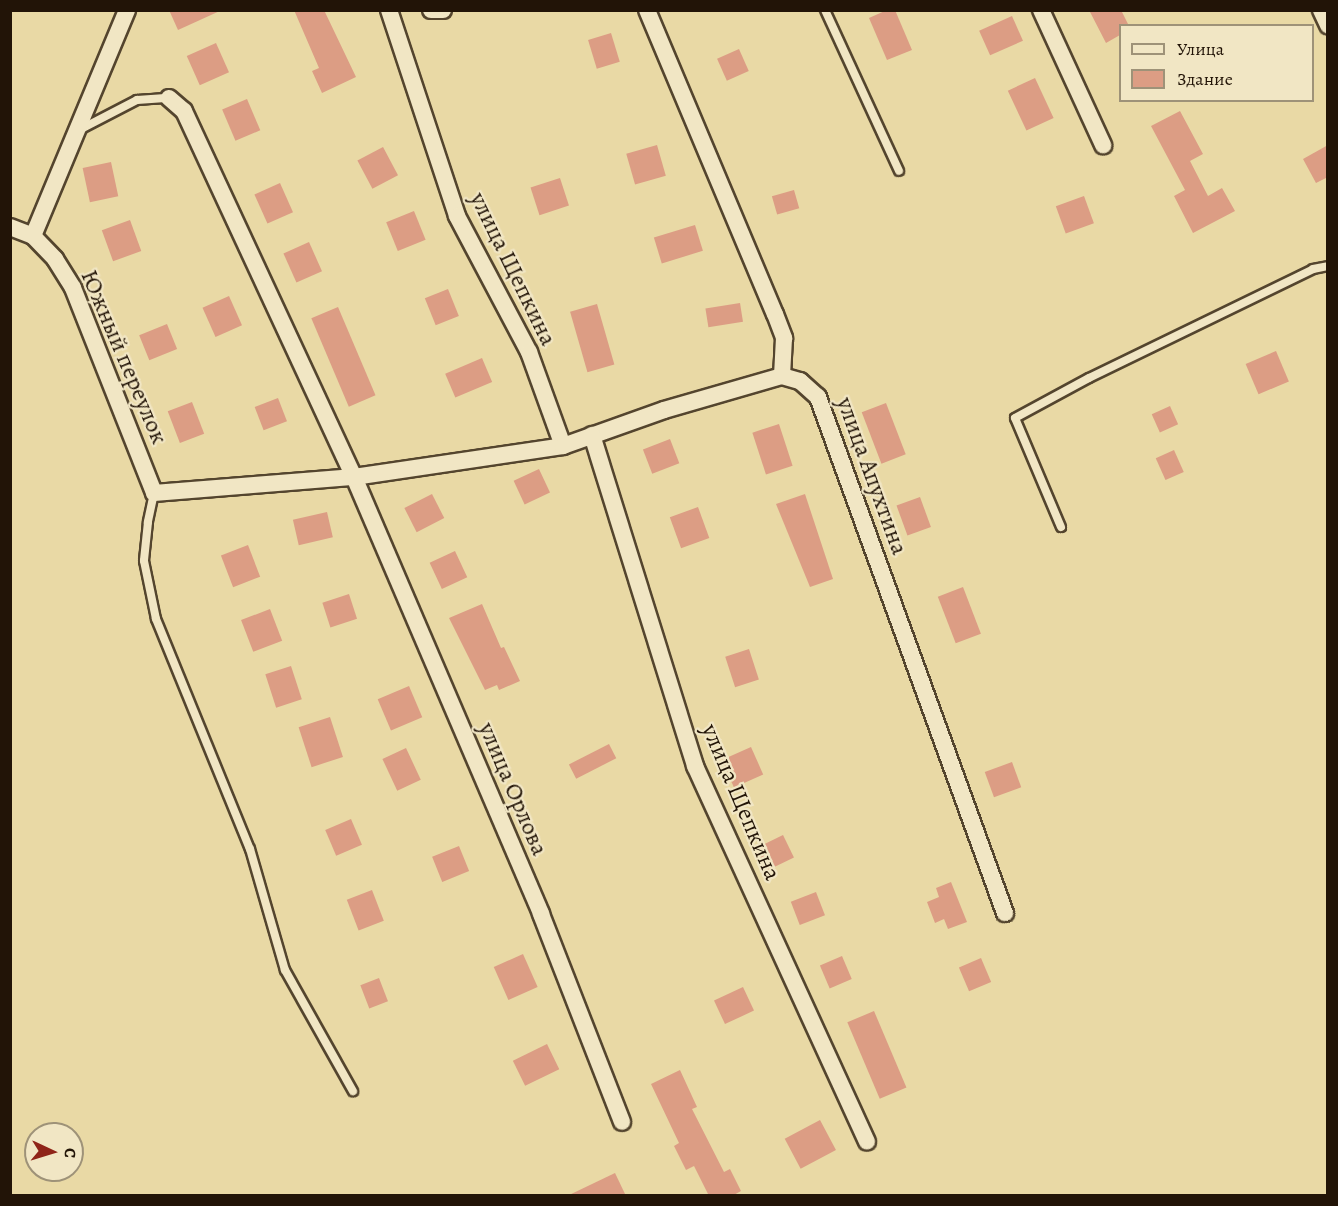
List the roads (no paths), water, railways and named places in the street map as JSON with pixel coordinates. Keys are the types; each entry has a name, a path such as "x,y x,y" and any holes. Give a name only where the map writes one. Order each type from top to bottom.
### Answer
{"street":[{"path":"33,236 127,10"},
{"name":"улица Щепкина","path":"389,10 457,216 529,352 563,446"},
{"path":"431,10 443,10"},
{"path":"154,493 354,477 563,446 664,410 782,376 784,338 776,314 647,10"},
{"path":"1041,10 1103,145"},
{"path":"1321,10 1328,25"},
{"name":"улица Орлова","path":"169,98 184,111 354,477 541,914 622,1122"},
{"name":"Южный переулок","path":"10,227 33,236 55,260 73,288 154,493"},
{"name":"улица Апухтина","path":"782,376 800,381 818,397 1005,913"},
{"name":"улица Щепкина","path":"592,435 695,766 867,1142"}],"lane":[{"path":"825,10 899,171"},
{"path":"75,132 137,100 169,98"},
{"path":"1061,527 1015,418 1089,378 1292,279 1313,269 1328,266"},
{"path":"154,493 144,561 156,619 250,849 285,970 353,1091"}]}
